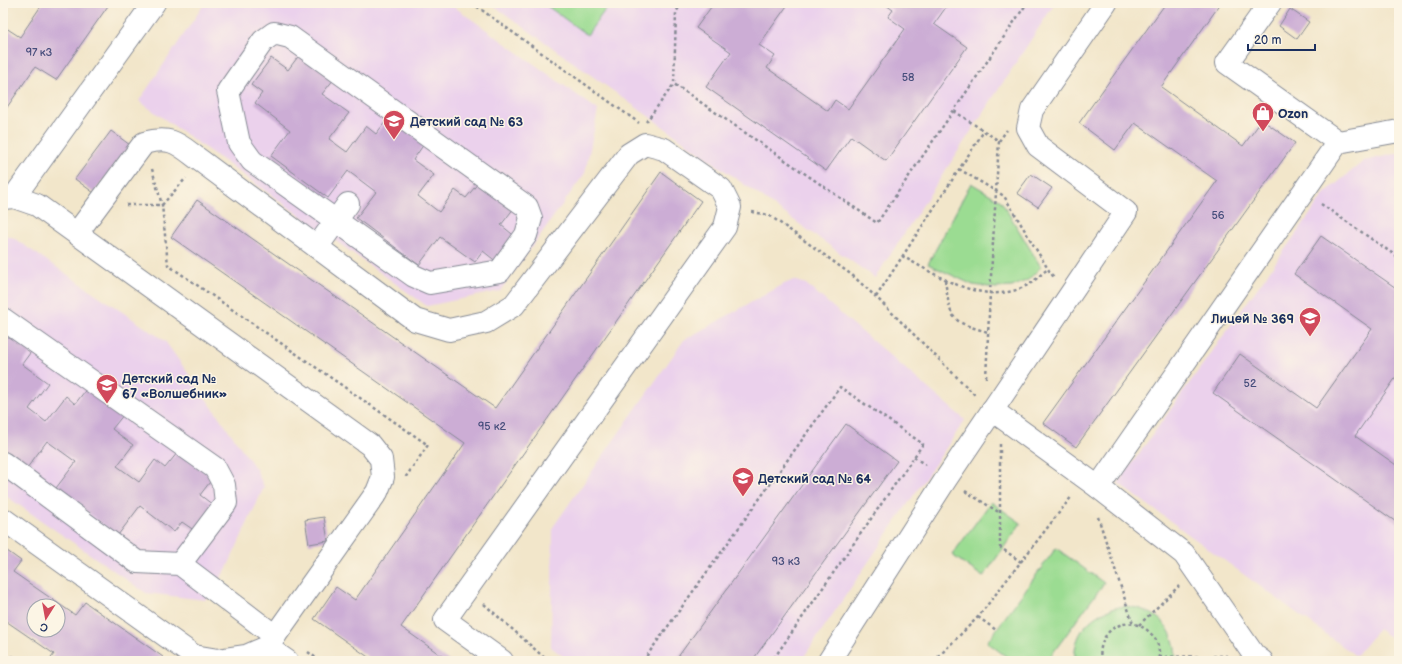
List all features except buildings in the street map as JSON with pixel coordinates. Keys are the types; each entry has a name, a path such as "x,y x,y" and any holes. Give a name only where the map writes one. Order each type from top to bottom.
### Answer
{"lane":[{"path":"3,519 194,656 218,660 246,656 271,642 377,492 383,477 381,459 370,444 37,205 8,197 154,3"},
{"path":"829,661 946,479 1126,212 1038,146 1028,128 1032,110 1106,3"},
{"path":"1270,3 1227,63 1338,142"},
{"path":"274,33 290,37 527,207 531,218 526,235 500,271 430,283 414,276 342,213 252,161 239,143 228,91 263,42 274,33"},
{"path":"1092,483 1338,142 1399,131"},
{"path":"77,233 144,143 157,140 173,141 415,320 449,330 486,322 514,305 629,154 645,144 664,150 721,189 730,207 725,227 445,620 502,661"},
{"path":"317,247 342,213"},
{"path":"3,319 215,468 224,485 226,503 180,564"},
{"path":"992,410 1092,483 1184,554 1258,658"},
{"path":"3,463 137,562 180,564 271,642 287,661"}],"path":[{"path":"472,3 643,126 674,84 676,12 682,3"},
{"path":"674,84 877,223 1025,6 1021,3"},
{"path":"954,111 971,122"},
{"path":"876,297 984,131"},
{"path":"986,381 999,141"},
{"path":"97,205 162,205 201,161"},
{"path":"959,169 1004,196 1056,280"},
{"path":"1320,204 1399,258"},
{"path":"730,207 768,216 852,276 876,297 992,410 1000,437 1000,547 1021,562"},
{"path":"902,256 945,279 968,289 990,294 1013,291 1031,283 1048,269"},
{"path":"945,279 949,307 954,319 965,326 988,332"},
{"path":"643,661 840,387 923,444 772,661"},
{"path":"914,457 931,470"},
{"path":"934,661 978,617 1021,562 1092,483"},
{"path":"988,506 1000,513"},
{"path":"1097,515 1133,624"},
{"path":"1139,625 1195,570"},
{"path":"467,588 548,661"},
{"path":"978,617 996,630"},
{"path":"1101,661 1099,652 1102,640 1110,631 1121,625 1133,624 1139,625 1150,632 1158,643 1158,661"},
{"path":"12,656 18,661"},
{"path":"1159,657 1258,658"}],"shaded area":[{"name":"Детский сад № 63","path":"205,3 449,3 598,110 585,173 500,291 427,306 139,101"},
{"path":"490,3 1055,3 875,278"},
{"name":"Лицей № 369","path":"1399,153 1399,643 1378,629 1356,656 1118,483 1326,192 1364,161"},
{"name":"Детский сад № 67 «Волшебник»","path":"3,237 12,237 165,341 256,469 264,487 227,568 205,600 146,593 3,494"},
{"name":"Детский сад № 64","path":"794,280 806,284 965,420 801,661 569,661 551,647 553,527 684,340 784,284"}],"green space":[{"path":"543,3 610,3 587,35"},
{"path":"971,183 1001,201 1041,267 1028,280 1012,287 996,288 973,285 928,264"},
{"path":"991,502 1021,523 983,577 952,555"},
{"path":"1056,548 1104,583 1047,661 1012,661 987,642"},
{"path":"1126,606 1137,608 1156,616 1163,623 1169,630 1173,639 1176,661 1075,661 1075,650 1078,639 1082,630 1088,623 1105,611"}],"place":[{"name":"Ozon","path":"1263,132"},
{"name":"Детский сад № 63","path":"394,140"},
{"name":"Лицей № 369","path":"1310,338"},
{"name":"Детский сад № 67 «Волшебник»","path":"107,404"},
{"name":"Детский сад № 64","path":"743,498"}]}
